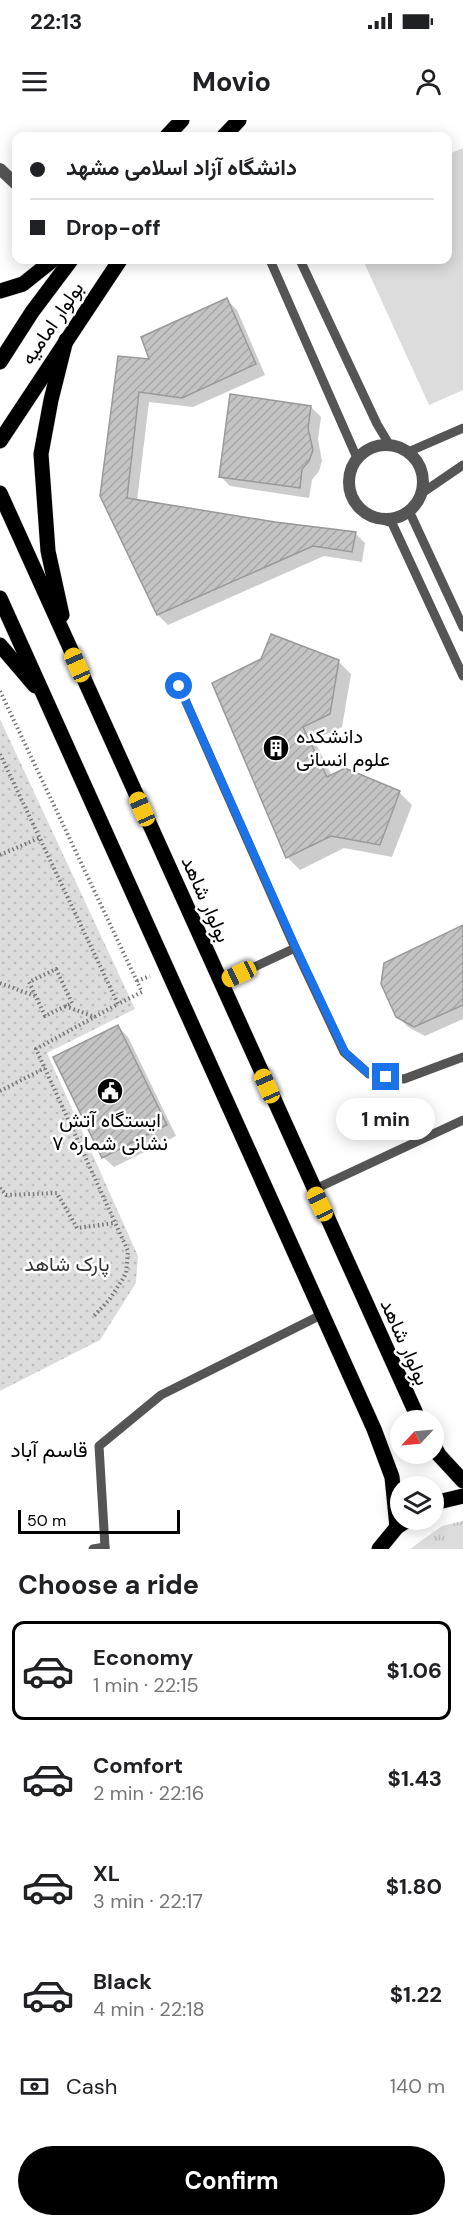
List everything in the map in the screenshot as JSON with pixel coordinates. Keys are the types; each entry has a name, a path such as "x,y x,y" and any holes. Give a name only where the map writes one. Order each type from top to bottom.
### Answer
{"main road":[{"path":"171,132 182,120"},
{"path":"228,132 239,120"},
{"path":"0,291 23,284 48,264"},
{"name":"بولوار امامیه","path":"0,362 68,264"},
{"name":"بولوار امامیه","path":"0,441 117,264"},
{"path":"66,340 40,454 48,551 68,644"},
{"name":"بولوار شاهد","path":"0,493 413,1410"},
{"path":"0,597 323,1314 374,1429 392,1476"},
{"path":"0,645 46,700"},
{"path":"444,1460 463,1481"},
{"path":"444,1501 463,1496"},
{"path":"379,1549 396,1530"}],"street":[{"path":"0,169 12,180"},
{"path":"389,444 408,452 416,460 422,470 422,493 411,509 394,518 374,517 356,503 350,492 351,468 366,450 377,445 389,444"}],"lane":[{"path":"272,264 357,458"},
{"path":"302,264 389,444"},
{"path":"408,452 463,428"},
{"path":"422,493 463,465"},
{"path":"411,509 410,513 463,627"},
{"path":"374,517 392,523 463,676"},
{"path":"179,686 345,1052 369,1074 404,1080 463,1057"},
{"path":"220,983 296,948"},
{"path":"313,1190 463,1120"},
{"path":"93,1549 105,1548 99,1446 161,1395 323,1314"}],"path":[{"path":"0,691 142,992 36,1049 128,1251 126,1274 109,1300 93,1317"},
{"path":"0,754 118,1004"},
{"path":"0,855 39,838"},
{"path":"56,969 72,1003 45,1016 35,996 29,982 56,969"},
{"path":"0,983 35,996"},
{"path":"65,1006 95,1017"},
{"path":"0,1091 45,1068"},
{"path":"0,1188 6,1195 57,1193 77,1228 115,1223"}],"green space":[{"path":"463,148 463,390 429,405 365,264 452,264 452,153"},
{"name":"پارک شاهد","path":"0,719 135,1009 47,1053 138,1256 136,1283 100,1340 0,1391"},
{"path":"463,1521 463,1549 410,1549 436,1530 444,1530 444,1526"}],"building":[{"path":"227,298 256,364 182,398 139,392 127,498 275,522 356,532 352,552 313,546 157,615 100,496 118,356 149,359 141,337"},
{"path":"230,394 311,406 308,428 313,450 309,461 302,469 300,488 219,477"},
{"name":"دانشکده علوم انسانی","path":"271,634 339,660 330,714 303,727 327,777 345,768 400,791 380,845 331,836 286,858 212,683 261,659"},
{"path":"463,925 463,1005 414,1027 396,1017 381,984 384,963"},
{"name":"ایستگاه آتش نشانی شماره ۷","path":"118,1025 167,1125 102,1158 53,1057"}],"place":[{"name":"دانشکده علوم انسانی","path":"276,748"},
{"name":"ایستگاه آتش نشانی شماره ۷","path":"110,1091"}],"district":[{"name":"قاسم آباد","path":"49,1450"}],"route":[{"path":"179,686 345,1052 369,1074 386,1077"}]}
